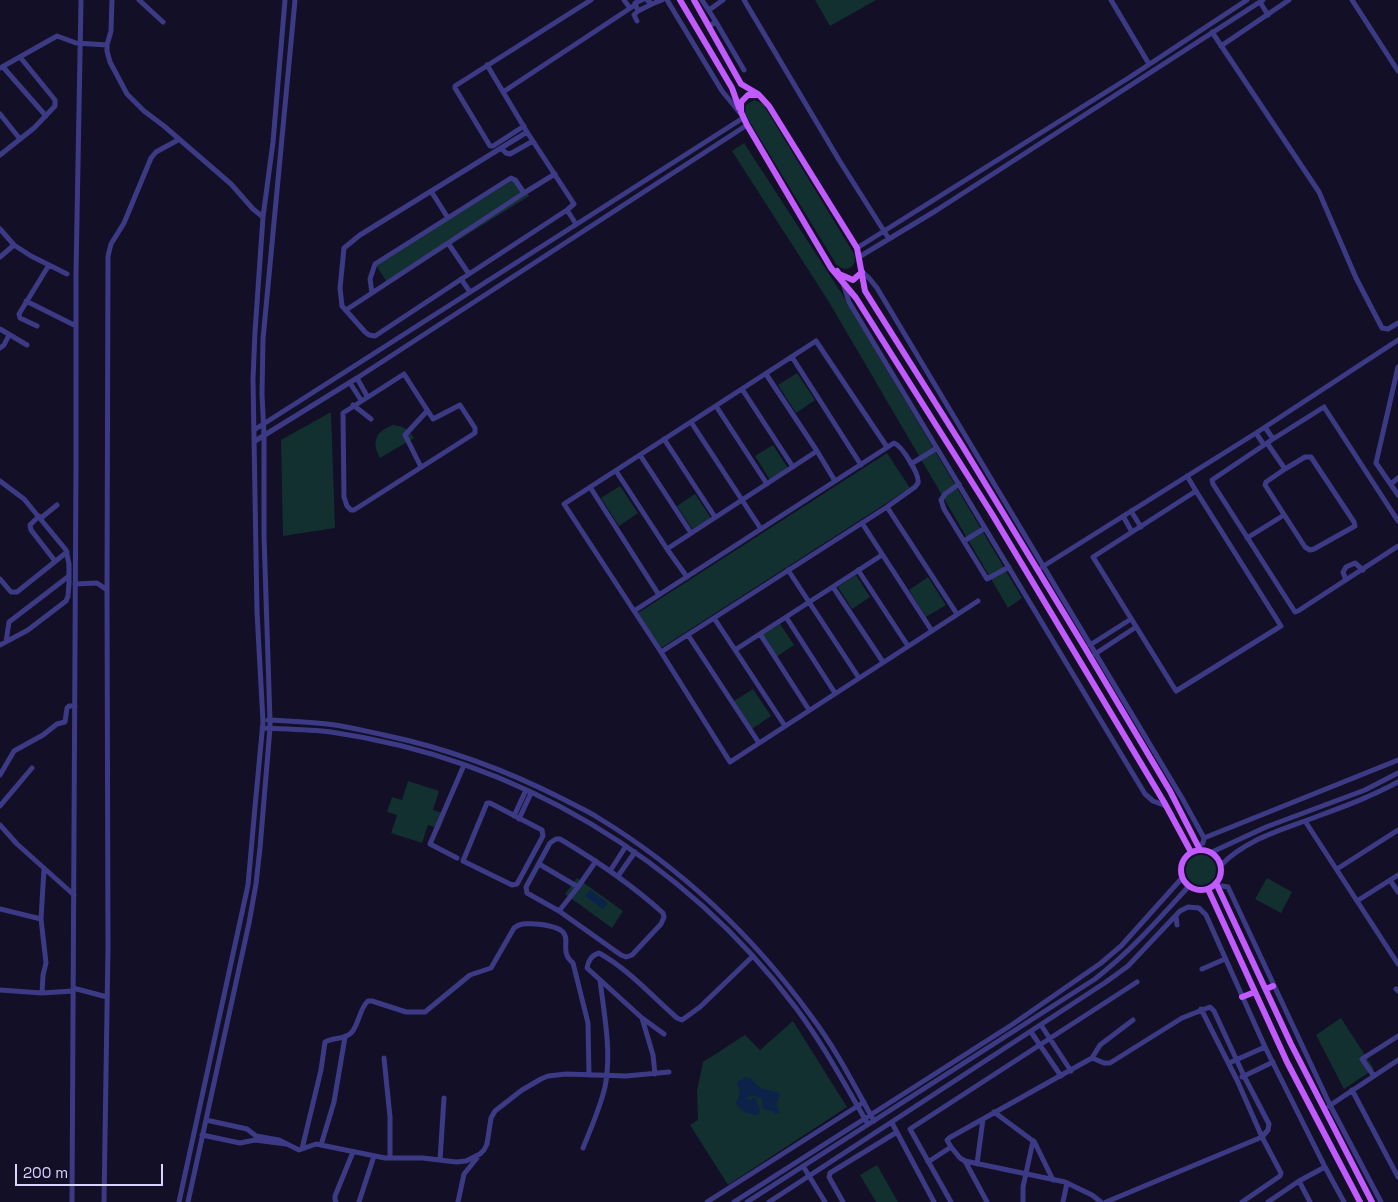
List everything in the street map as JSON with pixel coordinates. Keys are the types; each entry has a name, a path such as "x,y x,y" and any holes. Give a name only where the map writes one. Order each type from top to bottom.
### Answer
{"main road":[{"path":"680,0 732,88 743,118 826,260 856,298 992,514 1166,806 1191,852"},
{"path":"694,0 712,24 741,84 759,95 769,106 857,248 865,291 1102,672 1170,791 1200,848"},
{"path":"743,118 741,102 748,95 759,95"},
{"path":"826,260 839,274 853,280 862,272"},
{"path":"1217,885 1208,889 1198,890 1189,886 1182,878 1181,866 1191,852 1200,848 1212,852 1218,858 1222,871 1217,885 1266,989 1327,1107 1372,1202"},
{"path":"1208,889 1287,1062 1360,1202"},
{"path":"1266,989 1273,986"},
{"path":"1242,997 1255,992"}],"street":[{"path":"72,1202 76,326 81,0"},
{"path":"112,0 111,31 107,45 110,62 130,99 231,184 253,209 263,217"},
{"path":"139,0 163,22"},
{"path":"179,1202 248,885 263,720 257,612 254,332 263,217 273,142 285,0"},
{"path":"188,1202 208,1136 256,884 270,728 264,536 262,384 266,302 295,0"},
{"path":"524,126 493,146 490,146 454,88 455,86 591,0"},
{"path":"624,0 638,11"},
{"path":"503,92 642,0"},
{"path":"637,21 634,15 638,11 649,2 662,0"},
{"path":"666,0 722,91 743,118"},
{"path":"702,0 709,10 712,24 744,70"},
{"path":"709,10 723,0"},
{"path":"744,0 839,160 889,239"},
{"path":"1111,0 1149,64"},
{"path":"857,248 1130,77 1247,0"},
{"path":"1221,46 1289,0"},
{"path":"1352,0 1398,71"},
{"path":"859,257 1261,1 1268,14"},
{"path":"689,37 699,32"},
{"path":"1212,32 1318,192 1356,278 1382,328 1388,329 1398,323"},
{"path":"46,116 1,67 57,36 80,44 107,45"},
{"path":"0,155 55,106 54,100 20,57"},
{"path":"487,65 527,132 574,204 376,336 369,336 342,306 340,288 344,248 360,235 527,132"},
{"path":"1130,77 1133,83"},
{"path":"0,114 20,139"},
{"path":"254,430 743,118"},
{"path":"255,441 350,383 743,118"},
{"path":"104,1202 107,997 108,256 111,244 124,222 151,158 156,152 178,140"},
{"path":"502,149 510,154 533,141"},
{"path":"346,310 555,174"},
{"path":"372,293 370,281 376,264 511,178 515,180 524,193"},
{"path":"431,191 448,218"},
{"path":"567,210 576,224"},
{"path":"0,229 14,245 67,274"},
{"path":"448,243 469,274"},
{"path":"0,257 14,245"},
{"path":"37,326 18,316 49,265"},
{"path":"862,272 877,288 1044,566 1095,654 1102,672 1182,798 1204,838 1200,848"},
{"path":"461,279 470,292"},
{"path":"843,283 848,302 938,448 1145,794 1153,801 1166,806"},
{"path":"26,301 76,326"},
{"path":"0,329 27,345"},
{"path":"0,348 4,345 9,334"},
{"path":"401,337 407,345"},
{"path":"1037,570 1256,433 1398,340"},
{"path":"887,447 816,342 564,504 730,762 978,601"},
{"path":"792,357 861,464"},
{"path":"1398,367 1376,463 1398,495"},
{"path":"404,374 433,419 460,405 475,431 354,510 349,509 344,497 343,413 361,400 404,374"},
{"path":"766,374 835,481"},
{"path":"356,378 368,396"},
{"path":"350,383 361,400"},
{"path":"742,389 793,467"},
{"path":"353,405 370,419"},
{"path":"716,406 767,484"},
{"path":"1398,520 1324,407 1265,442 1212,480 1294,612 1363,570 1398,546"},
{"path":"421,467 405,435 428,411"},
{"path":"691,422 761,529"},
{"path":"1265,427 1273,438"},
{"path":"1256,433 1285,469"},
{"path":"664,439 715,517"},
{"path":"634,611 894,442 897,443 911,464 918,475 918,483 887,507 661,652"},
{"path":"911,464 938,448"},
{"path":"667,548 817,451"},
{"path":"640,455 691,533"},
{"path":"1305,457 1311,457 1355,526 1310,550 1305,547 1265,484 1285,469 1305,457"},
{"path":"616,470 687,577"},
{"path":"1187,476 1281,626 1176,691 1093,557 1196,491"},
{"path":"1391,484 1398,478"},
{"path":"0,481 24,499 67,552 69,576 66,602 28,630 0,645"},
{"path":"959,484 945,494 941,503 987,579 1009,567"},
{"path":"590,487 659,595"},
{"path":"54,561 31,530 30,524 58,505"},
{"path":"887,507 957,614"},
{"path":"1131,511 1141,526"},
{"path":"1248,538 1284,515"},
{"path":"1123,516 1132,532"},
{"path":"862,523 932,631"},
{"path":"964,540 985,528"},
{"path":"0,579 11,592 16,592 67,552"},
{"path":"735,650 882,555"},
{"path":"1346,580 1343,572 1346,567 1355,563 1363,570"},
{"path":"788,570 859,678"},
{"path":"858,570 908,646"},
{"path":"6,642 9,622 69,576"},
{"path":"75,584 96,583 107,590"},
{"path":"833,587 883,662"},
{"path":"786,617 835,693"},
{"path":"714,618 785,726"},
{"path":"1090,645 1131,619"},
{"path":"1095,654 1136,627"},
{"path":"760,634 809,710"},
{"path":"688,635 758,743"},
{"path":"0,774 14,751 43,735 57,724 65,722 67,708 75,706"},
{"path":"263,720 327,724 404,739 452,752 503,770 596,816 640,846 677,875 716,908 753,944 812,1017 835,1050 874,1121"},
{"path":"262,728 330,732 391,744 464,765 493,775 568,810 606,832 673,881 711,913 753,956 796,1008 828,1055 868,1124"},
{"path":"1204,838 1398,760"},
{"path":"457,858 430,844 464,765"},
{"path":"0,806 32,768"},
{"path":"1212,852 1266,827 1365,790 1398,773"},
{"path":"1221,864 1234,852 1254,840 1376,794 1398,782"},
{"path":"517,818 529,792"},
{"path":"487,803 517,818 542,830 543,833 517,884 512,885 463,861 487,803"},
{"path":"1305,821 1398,964"},
{"path":"0,825 44,869 74,895"},
{"path":"1337,869 1398,830"},
{"path":"556,839 560,839 610,871 636,889 663,915 661,924 632,955 626,957 526,890 550,843 556,839"},
{"path":"610,871 626,846"},
{"path":"618,876 635,852"},
{"path":"559,911 596,861"},
{"path":"539,864 578,887"},
{"path":"42,993 46,963 41,919 44,869"},
{"path":"1357,901 1398,875"},
{"path":"734,1202 1013,1024 1101,963 1121,946 1182,878"},
{"path":"1390,880 1398,892"},
{"path":"1217,885 1228,887 1327,1107 1381,1202"},
{"path":"747,1202 1095,979 1146,935 1189,886"},
{"path":"769,1202 1031,1032 1128,966 1180,911 1188,907 1199,908 1203,911 1265,1048 1344,1202"},
{"path":"0,909 41,919"},
{"path":"1176,916 1177,925"},
{"path":"302,1149 319,1079 325,1042 345,1037 352,1032 365,1003 368,1001 406,1012 425,1012 470,975 491,968 516,926 526,923 552,926 563,931 565,935 568,957 573,963 588,1023 589,1075"},
{"path":"664,1034 642,1018 587,968 594,955 599,952 623,969 677,1018 682,1020 700,1007 753,956"},
{"path":"1121,958 1128,966"},
{"path":"1202,969 1225,959"},
{"path":"583,1148 598,1111 606,1075 607,1038 600,979"},
{"path":"951,1202 910,1129 1136,982"},
{"path":"0,990 42,993 73,990 107,997"},
{"path":"1092,1058 1104,1063 1110,1063 1182,1018 1209,1006 1214,1011 1236,1060 1269,1124 1268,1130 1262,1137 1106,1202"},
{"path":"1201,1009 1229,1063 1262,1137 1282,1174 1242,1202"},
{"path":"642,1018 653,1055 655,1074"},
{"path":"1100,1202 1092,1195 1067,1183 965,1161 960,1158 947,1140 1092,1058 1100,1045 1133,1020"},
{"path":"1041,1025 1071,1071"},
{"path":"1031,1032 1061,1076"},
{"path":"1374,1076 1362,1058 1398,1036"},
{"path":"321,1145 334,1102 345,1037"},
{"path":"1229,1063 1265,1048"},
{"path":"384,1058 390,1124 390,1158"},
{"path":"1237,1080 1273,1062"},
{"path":"1327,1107 1397,1062"},
{"path":"458,1202 464,1174 487,1144 491,1118 495,1111 522,1090 548,1076 566,1074 655,1074 669,1072"},
{"path":"1352,1090 1398,1177"},
{"path":"440,1160 444,1098"},
{"path":"707,1202 864,1102"},
{"path":"994,1112 1034,1141 1053,1180"},
{"path":"199,1116 247,1129 256,1136 279,1140 295,1149 302,1149 312,1144 374,1156 456,1162 466,1161 480,1154"},
{"path":"977,1164 983,1119"},
{"path":"892,1123 934,1202"},
{"path":"843,1202 829,1177 830,1173 897,1132"},
{"path":"208,1136 240,1143 255,1140 286,1144"},
{"path":"1023,1202 1023,1187 1034,1141"},
{"path":"861,1142 866,1151"},
{"path":"928,1162 951,1147"},
{"path":"336,1202 335,1196 354,1152"},
{"path":"360,1202 374,1156"},
{"path":"965,1161 987,1202"},
{"path":"804,1166 825,1202"},
{"path":"1268,1202 1326,1167"},
{"path":"1299,1182 1310,1202"},
{"path":"1063,1202 1067,1183"}],"green space":[{"path":"815,0 876,0 830,26"},
{"path":"754,100 763,104 854,254 853,266 850,268 840,267 836,264 745,114 746,105"},
{"path":"744,143 842,294 1022,598 1008,608 829,302 732,151"},
{"path":"517,177 529,196 388,284 376,265"},
{"path":"797,373 815,400 796,413 778,385"},
{"path":"331,412 335,528 283,536 281,440"},
{"path":"393,425 405,428 414,438 380,458 376,447 377,438 383,430"},
{"path":"773,445 788,468 770,480 755,456"},
{"path":"887,453 910,488 661,648 638,613"},
{"path":"620,486 638,513 619,526 601,498"},
{"path":"695,494 711,518 693,530 677,506"},
{"path":"856,575 870,597 852,609 838,587"},
{"path":"928,577 946,605 926,617 909,590"},
{"path":"780,624 794,645 776,657 762,635"},
{"path":"753,689 771,716 752,729 734,701"},
{"path":"408,781 439,791 433,810 445,814 440,829 428,825 422,843 391,833 397,815 387,812 392,797 402,800"},
{"path":"1201,855 1207,856 1215,864 1215,876 1207,884 1201,885 1195,884 1187,876 1186,870 1187,864 1195,856"},
{"path":"577,878 623,911 612,928 565,894"},
{"path":"1267,878 1292,892 1281,913 1255,899"},
{"path":"1341,1018 1374,1069 1344,1089 1316,1035"},
{"path":"793,1021 847,1107 728,1185 690,1125 698,1120 697,1091 703,1062 745,1035 760,1050"},
{"path":"877,1165 898,1202 876,1202 860,1175"}],"water":[{"path":"590,890 608,903 603,909 585,896"},
{"path":"745,1077 750,1078 762,1088 777,1092 780,1095 776,1104 780,1113 776,1114 770,1110 765,1110 762,1106 762,1099 754,1095 746,1098 751,1101 752,1097 756,1098 760,1110 758,1115 748,1113 739,1108 736,1103 740,1094 737,1082"}]}
